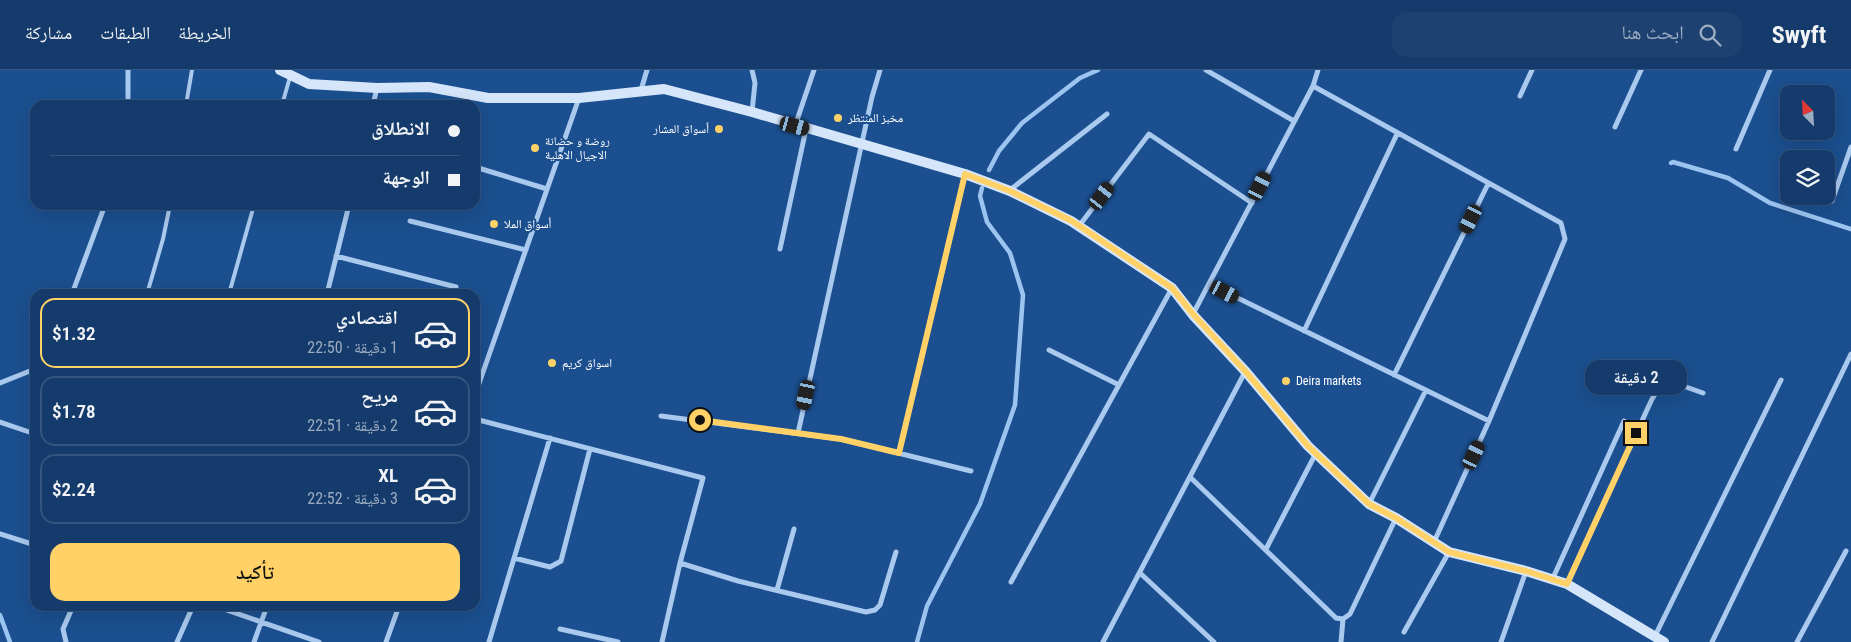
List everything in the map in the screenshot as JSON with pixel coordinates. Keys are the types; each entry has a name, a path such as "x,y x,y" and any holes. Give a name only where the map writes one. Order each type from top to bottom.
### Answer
{"street":[{"path":"128,70 128,100"},
{"path":"280,70 309,84 377,88 429,87 488,98 579,98 664,89 752,112 965,174 1010,191 1079,226 1172,288 1308,446 1369,504 1396,518 1449,552 1553,578 1567,584 1659,639 1781,380"},
{"path":"641,90 647,70"},
{"path":"752,70 755,83 752,112"},
{"path":"795,126 814,70"},
{"path":"798,433 863,145 872,97 880,70"},
{"path":"1206,70 1294,121"},
{"path":"1193,314 1312,86 1318,70"},
{"path":"1520,96 1532,70"},
{"path":"1615,127 1641,70"},
{"path":"1736,149 1770,70"},
{"path":"1312,86 1560,223 1565,239 1489,421 1434,542"},
{"path":"374,100 377,88"},
{"path":"480,374 579,98"},
{"path":"1010,191 1107,114"},
{"path":"780,249 806,129"},
{"path":"1079,226 1149,134 1252,203"},
{"path":"1304,331 1398,134"},
{"path":"1835,192 1851,147"},
{"path":"480,169 547,189"},
{"path":"899,453 965,174"},
{"path":"1394,375 1488,184"},
{"path":"74,289 103,210"},
{"path":"328,289 348,210"},
{"path":"410,220 526,250"},
{"path":"336,256 456,287"},
{"path":"1209,284 1489,421"},
{"path":"1011,582 1172,288"},
{"path":"1049,350 1119,385"},
{"path":"1712,642 1851,354"},
{"path":"0,383 30,371"},
{"path":"1103,642 1246,372"},
{"path":"1567,584 1652,399 1663,382 1668,380 1703,393"},
{"path":"1369,504 1426,390"},
{"path":"661,416 841,439 971,471"},
{"path":"480,421 703,478 680,563 662,642"},
{"path":"1553,578 1624,421"},
{"path":"0,422 30,432"},
{"path":"489,642 550,438"},
{"path":"514,558 550,566 556,565 561,561 590,449"},
{"path":"1266,549 1316,453"},
{"path":"1190,477 1336,618 1343,619 1350,614 1396,518"},
{"path":"777,590 794,529"},
{"path":"0,534 30,544"},
{"path":"1796,642 1846,551"},
{"path":"680,563 738,581 866,612 875,610 880,605 896,552"},
{"path":"1404,632 1449,552"},
{"path":"1501,642 1526,571"},
{"path":"1140,573 1214,642"},
{"path":"66,642 63,629 71,611"},
{"path":"176,642 191,611"},
{"path":"229,611 319,642"},
{"path":"254,642 265,611"},
{"path":"386,642 397,611"},
{"path":"1341,642 1343,619"},
{"path":"560,629 618,642"}],"lane":[{"path":"187,100 192,70"},
{"path":"283,100 290,75"},
{"path":"149,289 164,238 169,210"},
{"path":"230,289 253,210"}],"waterway":[{"path":"989,170 999,151 1022,123 1080,78 1098,70"},
{"path":"1671,163 1728,178 1770,203 1851,229"},
{"path":"917,642 927,606 980,504 1015,405 1023,295 1010,253 987,222 980,196 982,188"},
{"path":"0,615 10,642"}],"place":[{"name":"مخبز المنتظر","path":"838,118"},
{"name":"أسواق العشار","path":"719,129"},
{"name":"روضة و حضانة الاجيال الاهلية","path":"535,148"},
{"name":"أسواق الملا","path":"494,224"},
{"name":"اسواق كريم","path":"552,363"},
{"name":"Deira markets","path":"1286,381"}],"route":[{"path":"700,420 841,439 899,453 965,174 1010,191 1072,221 1172,288 1308,446 1369,504 1396,518 1449,552 1553,578 1567,584 1636,433"}]}
